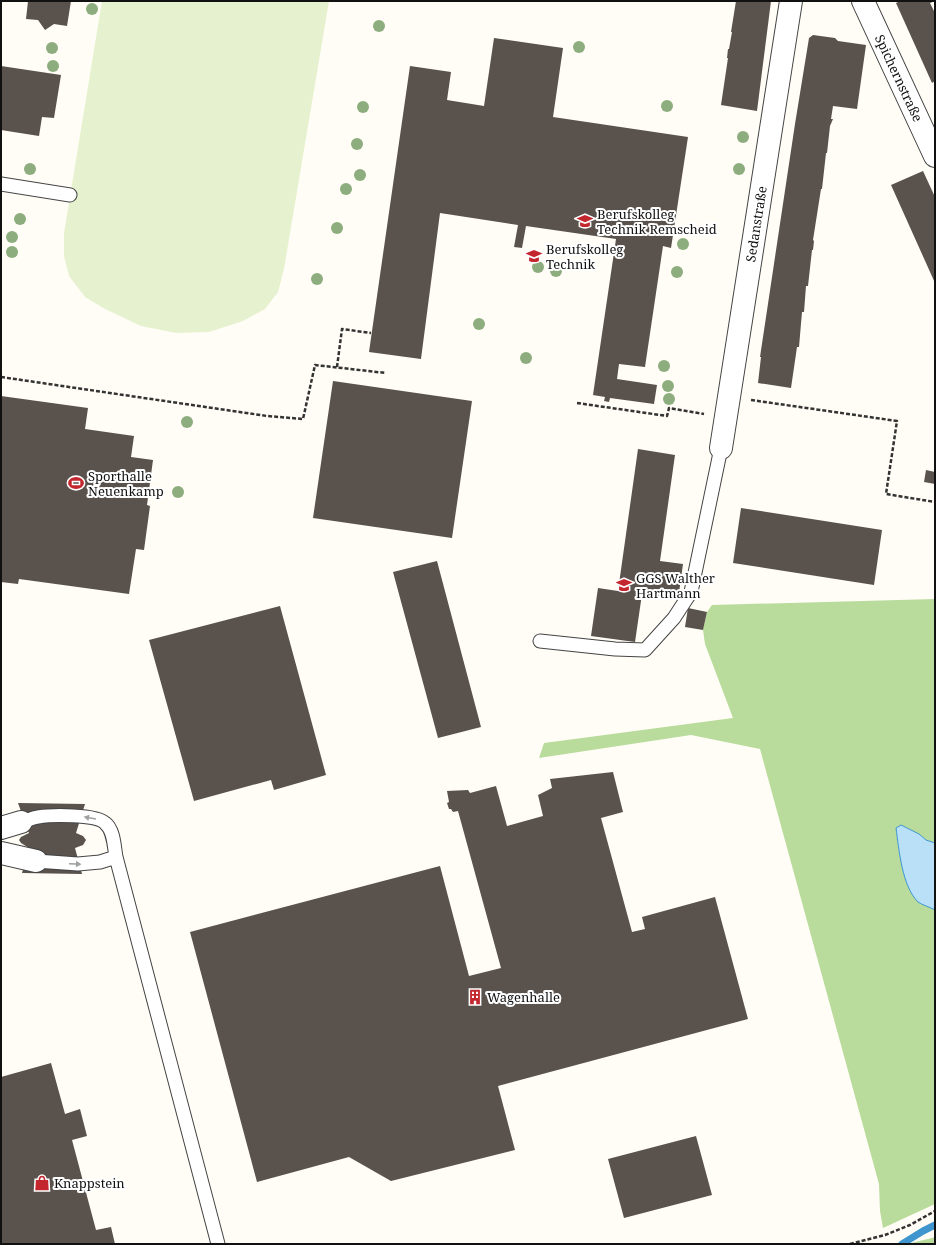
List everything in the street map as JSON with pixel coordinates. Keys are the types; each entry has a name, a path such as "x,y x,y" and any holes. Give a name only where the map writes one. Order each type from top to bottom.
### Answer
{"street":[{"name":"Sedanstraße","path":"721,448 791,1"},
{"name":"Spichernstraße","path":"863,1 935,156"},
{"path":"1,853 36,861"}],"lane":[{"path":"1,184 70,194"},
{"path":"540,641 615,649 644,650 656,638 674,618 691,592 721,448"},
{"path":"11,825 39,817 92,817 105,822 113,835 116,857 218,1244"},
{"path":"36,861 78,864 100,862 116,857"}],"path":[{"path":"337,367 342,329 371,333"},
{"path":"1,377 267,416 303,419 315,365 386,373"},
{"path":"729,397 897,421 886,494 935,502"},
{"path":"577,403 668,416 669,408 706,414"},
{"path":"850,1244 885,1235 910,1225 935,1211"}],"green space":[{"path":"102,1 329,1 284,269 278,292 265,309 243,321 209,332 176,333 141,326 105,309 85,297 69,276 64,256 64,233"},
{"path":"935,599 935,843 926,840 919,834 919,902 935,910 935,1204 883,1228 880,1211 879,1184 760,749 691,735 539,758 544,743 733,718 705,644 703,630 707,612 712,605"},
{"path":"935,1237 935,1244 907,1244 932,1238"}],"water":[{"path":"901,825 919,834 926,840 935,843 935,910 918,902 908,887 898,847 896,828"}],"building":[{"path":"28,1 71,1 67,26 54,24 45,30 38,20 26,19"},
{"path":"736,1 771,1 757,111 721,105"},
{"path":"900,1 935,1 930,3 935,13 935,81 932,83 896,3"},
{"path":"813,35 835,38 838,41 866,45 857,109 833,106 831,119 833,119 830,126 822,189 813,240 808,286 806,286 804,312 802,312 799,347 797,347 791,388 758,383 760,357 795,124 809,38"},
{"name":"Berufskolleg Technik Remscheid","path":"494,38 563,48 553,117 688,137 671,248 663,246 645,367 619,364 617,379 657,385 654,404 610,398 609,402 604,401 605,397 593,395 616,239 526,226 522,248 514,247 518,225 440,213 421,359 369,352 410,66 451,72 447,100 484,106"},
{"path":"1,66 61,75 54,118 42,117 39,136 1,130"},
{"path":"923,171 935,197 935,283 891,185"},
{"path":"333,381 472,401 452,538 313,518"},
{"name":"Sporthalle Neuenkamp","path":"1,396 88,408 85,429 134,436 131,457 153,460 147,505 150,506 144,550 136,549 129,594 19,579 18,584 1,582"},
{"path":"638,449 675,455 660,561 683,564 678,600 642,594 635,642 591,636 598,588 618,591"},
{"path":"926,470 935,472 935,484 924,482"},
{"path":"741,508 882,530 874,585 733,563"},
{"path":"437,561 481,727 438,738 393,572"},
{"path":"280,606 326,775 274,790 271,780 194,801 149,640"},
{"path":"688,608 707,612 703,630 685,627"},
{"name":"Wagenhalle","path":"613,772 623,812 601,818 632,932 645,929 642,917 715,897 748,1019 498,1086 515,1150 391,1181 349,1157 257,1182 190,932 440,866 469,976 501,968 458,811 453,812 449,809 447,803 449,802 447,791 468,790 470,793 496,786 507,826 543,816 538,795 552,788 550,779"},
{"path":"18,803 85,804 76,833 83,836 86,840 83,845 75,848 82,874 22,873 29,848 19,840 21,837 29,833"},
{"name":"Knappstein","path":"51,1063 65,1114 80,1109 87,1136 72,1140 96,1230 111,1227 115,1244 1,1244 1,1077"},
{"path":"696,1136 712,1195 624,1218 608,1159"}],"waterway":[{"path":"902,1244 935,1225"}],"place":[{"name":"Berufskolleg Technik Remscheid","path":"585,221"},
{"name":"Berufskolleg Technik","path":"534,256"},
{"name":"Sporthalle Neuenkamp","path":"76,483"},
{"name":"GGS Walther Hartmann","path":"624,585"},
{"name":"Wagenhalle","path":"475,997"},
{"name":"Knappstein","path":"42,1183"}]}
